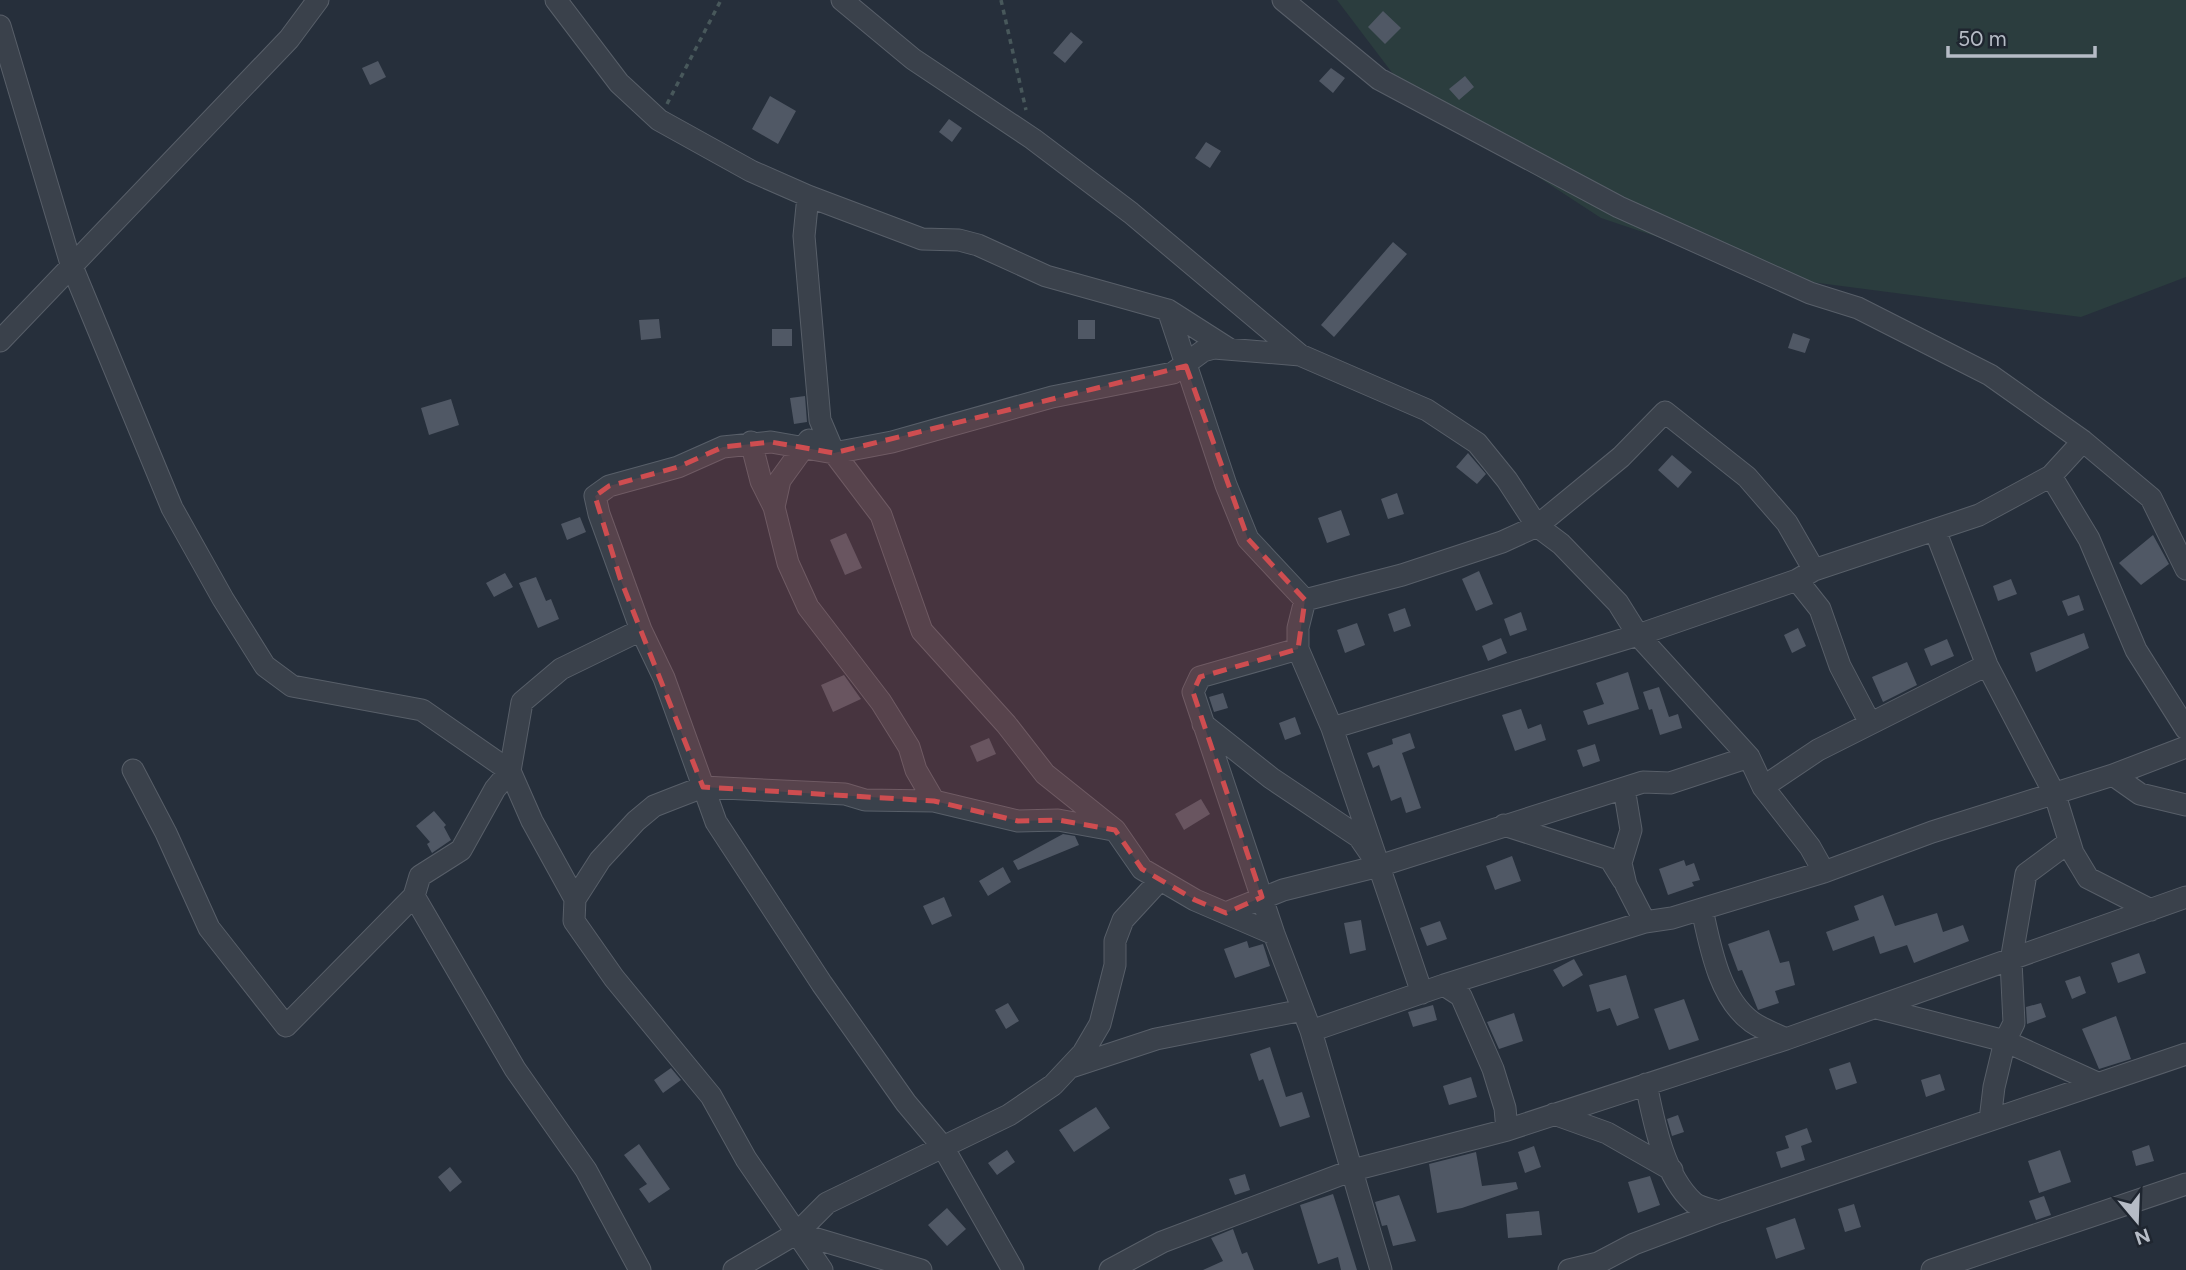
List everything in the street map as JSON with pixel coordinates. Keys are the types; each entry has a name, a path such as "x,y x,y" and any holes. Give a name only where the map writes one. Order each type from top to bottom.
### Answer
{"street":[{"path":"0,341 289,39 318,0"},
{"path":"556,0 619,83 659,120 751,171 808,196 922,239 959,240 978,245 1046,276 1168,310 1230,349"},
{"path":"842,0 913,59 1033,139 1130,213 1300,355 1427,410 1477,443 1507,480 1536,526 1561,544 1618,603 1638,635 1749,757 1763,787 1810,847 1824,872"},
{"path":"1283,0 1379,79 1619,207 1810,293 1858,308 1990,375 2083,441 2151,498 2186,569"},
{"path":"0,26 71,264 172,508 223,600 265,666 292,686 422,710 510,771 532,821 575,899"},
{"path":"808,196 804,236 820,419 834,453 881,515 922,631 1006,724 1045,775 1115,831 1142,869 1159,881 1273,934"},
{"path":"1168,310 1226,485 1248,539 1304,600 1298,649 1332,728 1422,993"},
{"path":"1013,1270 943,1147 906,1103 822,984 716,822 664,678 641,630 595,496 609,486 678,467 723,447 751,442 834,453 924,434 1052,397 1173,373 1203,351 1230,349 1300,355"},
{"path":"1304,600 1402,575 1502,542 1536,526 1621,457 1665,412 1693,431 1747,477 1787,523 1840,666 1870,723"},
{"path":"774,508 780,480 804,448 820,419"},
{"path":"1332,728 1638,635 1979,515 2051,476 2083,441"},
{"path":"751,442 761,481 774,508 788,563 808,607 881,702 909,747 916,770 934,802"},
{"path":"2051,476 2089,539 2136,650 2186,729"},
{"path":"1935,530 1987,664 2055,795 2069,842 2088,878 2151,910"},
{"path":"133,770 166,833 209,928 286,1026 414,896 420,876 461,850 495,789 510,771 522,702 562,669 641,630"},
{"path":"1298,649 1200,677 1193,692 1273,934 1311,1031 1381,1270"},
{"path":"1763,787 1818,750 1987,664"},
{"path":"1203,724 1271,778 1359,837 1379,866"},
{"path":"1311,1031 1444,985 1645,922 1702,909 1824,872 1933,832 2113,775 2186,747"},
{"path":"1226,914 1262,897 1342,873 1379,866 1623,788 1643,782 1670,783 1749,757"},
{"path":"2113,775 2140,794 2186,805"},
{"path":"822,1270 746,1159 711,1096 614,978 574,921 575,899 600,860 653,806 703,787 845,794 865,800 934,802 1018,821 1058,820 1115,831"},
{"path":"1623,788 1631,830 1621,863 1626,885"},
{"path":"1504,825 1610,859 1645,922"},
{"path":"1990,1120 1994,1087 2005,1041 2014,1023 2011,961 2026,874 2069,842"},
{"path":"734,1270 797,1233 827,1203 1009,1115 1053,1085 1083,1053 1100,1024 1115,965 1115,941 1123,920 1159,881"},
{"path":"414,896 515,1069 586,1170 640,1270"},
{"path":"1110,1270 1162,1242 1353,1170 1507,1129 1786,1039 2186,897"},
{"path":"1702,909 1711,949 1726,988 1753,1023 1786,1039"},
{"path":"1444,985 1461,996 1493,1069 1505,1108 1507,1129"},
{"path":"1877,1008 2005,1041 2095,1082"},
{"path":"1069,1068 1156,1040 1303,1010"},
{"path":"1569,1270 1598,1263 1634,1244 1719,1212 2095,1082 2186,1054"},
{"path":"1646,1084 1655,1123 1679,1184 1695,1204 1719,1212"},
{"path":"1554,1114 1618,1139 1672,1170"},
{"path":"1932,1270 2186,1184"},
{"path":"797,1233 921,1270"}],"path":[{"path":"659,120 722,0"},
{"path":"1001,0 1033,139"}],"highlighted area":[{"path":"1186,366 1248,539 1305,600 1298,649 1200,677 1193,692 1262,897 1226,913 1195,900 1142,869 1115,830 1058,820 1018,821 934,801 703,787 620,578 595,496 609,486 678,467 723,447 771,442 834,453"}],"shaded area":[{"path":"1337,0 2186,0 2186,277 2081,317 1780,278 1601,218 1406,91"}],"building":[{"path":"1383,11 1401,28 1385,44 1368,27"},
{"path":"1071,32 1083,42 1065,63 1053,53"},
{"path":"378,61 386,77 370,85 362,68"},
{"path":"1331,68 1345,78 1333,93 1319,81"},
{"path":"1465,76 1474,87 1459,100 1449,89"},
{"path":"770,96 796,111 778,144 752,129"},
{"path":"949,119 962,128 952,142 939,132"},
{"path":"1206,142 1221,151 1210,168 1195,158"},
{"path":"1393,242 1407,254 1334,337 1321,325"},
{"path":"659,319 661,338 641,340 639,320"},
{"path":"1078,320 1095,320 1095,339 1078,339"},
{"path":"772,329 792,329 792,346 772,346"},
{"path":"1793,333 1810,339 1805,353 1788,348"},
{"path":"805,396 807,422 794,424 790,398"},
{"path":"451,399 459,425 429,435 421,408"},
{"path":"1468,453 1486,474 1477,484 1456,467"},
{"path":"1672,455 1692,472 1678,488 1658,470"},
{"path":"1397,493 1404,514 1388,519 1381,499"},
{"path":"1341,510 1350,535 1327,543 1318,518"},
{"path":"580,517 586,532 567,540 561,524"},
{"path":"846,533 862,568 845,575 830,540"},
{"path":"2153,535 2169,564 2141,585 2119,563"},
{"path":"1479,571 1493,604 1476,611 1462,579"},
{"path":"505,573 513,587 494,597 486,583"},
{"path":"536,577 546,601 551,599 559,619 538,628 519,583"},
{"path":"2011,579 2017,594 1998,601 1993,586"},
{"path":"2079,595 2084,610 2068,616 2062,601"},
{"path":"1405,608 1411,626 1394,632 1388,614"},
{"path":"1521,612 1527,630 1510,636 1504,619"},
{"path":"1357,623 1365,645 1345,653 1337,630"},
{"path":"1798,628 1806,646 1792,653 1784,635"},
{"path":"2084,633 2089,648 2036,672 2030,653"},
{"path":"1501,638 1507,653 1488,661 1482,646"},
{"path":"1947,639 1954,656 1931,666 1924,649"},
{"path":"1907,662 1917,685 1883,702 1872,677"},
{"path":"1628,672 1639,709 1588,725 1583,711 1604,704 1596,683"},
{"path":"844,675 861,699 833,712 821,685"},
{"path":"1659,687 1669,717 1678,714 1682,728 1660,735 1652,709 1649,710 1643,692"},
{"path":"1223,693 1228,708 1214,712 1209,697"},
{"path":"1521,709 1528,729 1541,724 1546,740 1515,751 1502,715"},
{"path":"1295,717 1301,734 1285,740 1279,723"},
{"path":"1410,733 1415,748 1402,753 1421,808 1406,813 1401,797 1391,801 1379,765 1373,768 1367,753 1393,744 1392,739"},
{"path":"989,738 996,754 977,762 970,746"},
{"path":"1595,744 1600,761 1583,767 1577,750"},
{"path":"1201,799 1210,814 1184,830 1175,814"},
{"path":"434,811 446,825 444,827 451,840 432,853 427,844 430,842 416,826"},
{"path":"1063,834 1075,836 1079,845 1018,870 1013,861"},
{"path":"1512,856 1521,881 1495,890 1486,866"},
{"path":"1684,860 1686,866 1694,863 1700,880 1692,882 1694,886 1668,895 1659,869"},
{"path":"1003,867 1011,882 988,896 979,881"},
{"path":"1883,895 1895,926 1937,913 1943,932 1963,925 1969,941 1914,963 1907,945 1880,954 1874,936 1833,951 1826,932 1859,920 1854,906"},
{"path":"944,897 952,916 932,925 923,906"},
{"path":"1361,920 1366,950 1350,954 1344,923"},
{"path":"1440,921 1447,939 1427,946 1420,928"},
{"path":"1769,930 1780,963 1789,961 1795,985 1775,991 1779,1003 1758,1010 1728,944"},
{"path":"1247,941 1249,948 1263,944 1270,966 1235,978 1224,949"},
{"path":"2139,953 2146,973 2118,983 2111,963"},
{"path":"1574,959 1583,975 1563,987 1553,970"},
{"path":"1626,975 1639,1018 1617,1026 1610,1008 1597,1012 1589,985"},
{"path":"2080,976 2086,993 2072,999 2065,981"},
{"path":"1684,999 1699,1040 1669,1050 1654,1009"},
{"path":"1008,1003 1019,1021 1006,1029 995,1010"},
{"path":"2041,1003 2046,1017 2027,1024 2026,1007"},
{"path":"1433,1005 1437,1020 1413,1027 1408,1012"},
{"path":"1514,1013 1523,1041 1499,1049 1487,1022"},
{"path":"2116,1016 2131,1059 2099,1069 2082,1029"},
{"path":"1270,1047 1286,1097 1302,1092 1310,1117 1280,1127 1263,1079 1259,1081 1250,1054"},
{"path":"1850,1062 1857,1083 1836,1090 1829,1069"},
{"path":"671,1068 681,1080 663,1093 654,1080"},
{"path":"1940,1074 1945,1090 1926,1097 1921,1080"},
{"path":"1471,1077 1477,1097 1449,1105 1443,1086"},
{"path":"1096,1107 1110,1128 1074,1152 1059,1130"},
{"path":"1678,1115 1684,1132 1672,1136 1667,1119"},
{"path":"1807,1128 1812,1142 1801,1146 1805,1160 1781,1168 1776,1152 1789,1148 1785,1136"},
{"path":"639,1144 670,1189 649,1203 639,1189 647,1184 624,1155"},
{"path":"2149,1145 2154,1161 2136,1166 2132,1151"},
{"path":"1534,1146 1541,1167 1525,1173 1518,1152"},
{"path":"1007,1150 1015,1162 997,1175 988,1163"},
{"path":"2060,1150 2071,1182 2039,1193 2028,1161"},
{"path":"1476,1152 1482,1186 1516,1182 1518,1189 1462,1208 1437,1213 1429,1164"},
{"path":"450,1167 462,1182 450,1192 438,1177"},
{"path":"1245,1174 1250,1190 1235,1195 1229,1179"},
{"path":"1650,1176 1660,1205 1638,1213 1628,1182"},
{"path":"1333,1194 1357,1270 1341,1270 1338,1257 1318,1264 1300,1205"},
{"path":"1399,1195 1416,1241 1393,1246 1387,1225 1382,1226 1375,1202"},
{"path":"2044,1196 2051,1215 2036,1220 2029,1201"},
{"path":"1854,1204 1861,1227 1845,1232 1838,1209"},
{"path":"947,1208 966,1229 947,1246 928,1225"},
{"path":"1539,1211 1542,1235 1508,1238 1506,1214"},
{"path":"1795,1218 1805,1249 1776,1259 1766,1228"},
{"path":"1233,1229 1242,1254 1247,1252 1254,1270 1203,1270 1223,1261 1211,1238"}]}
